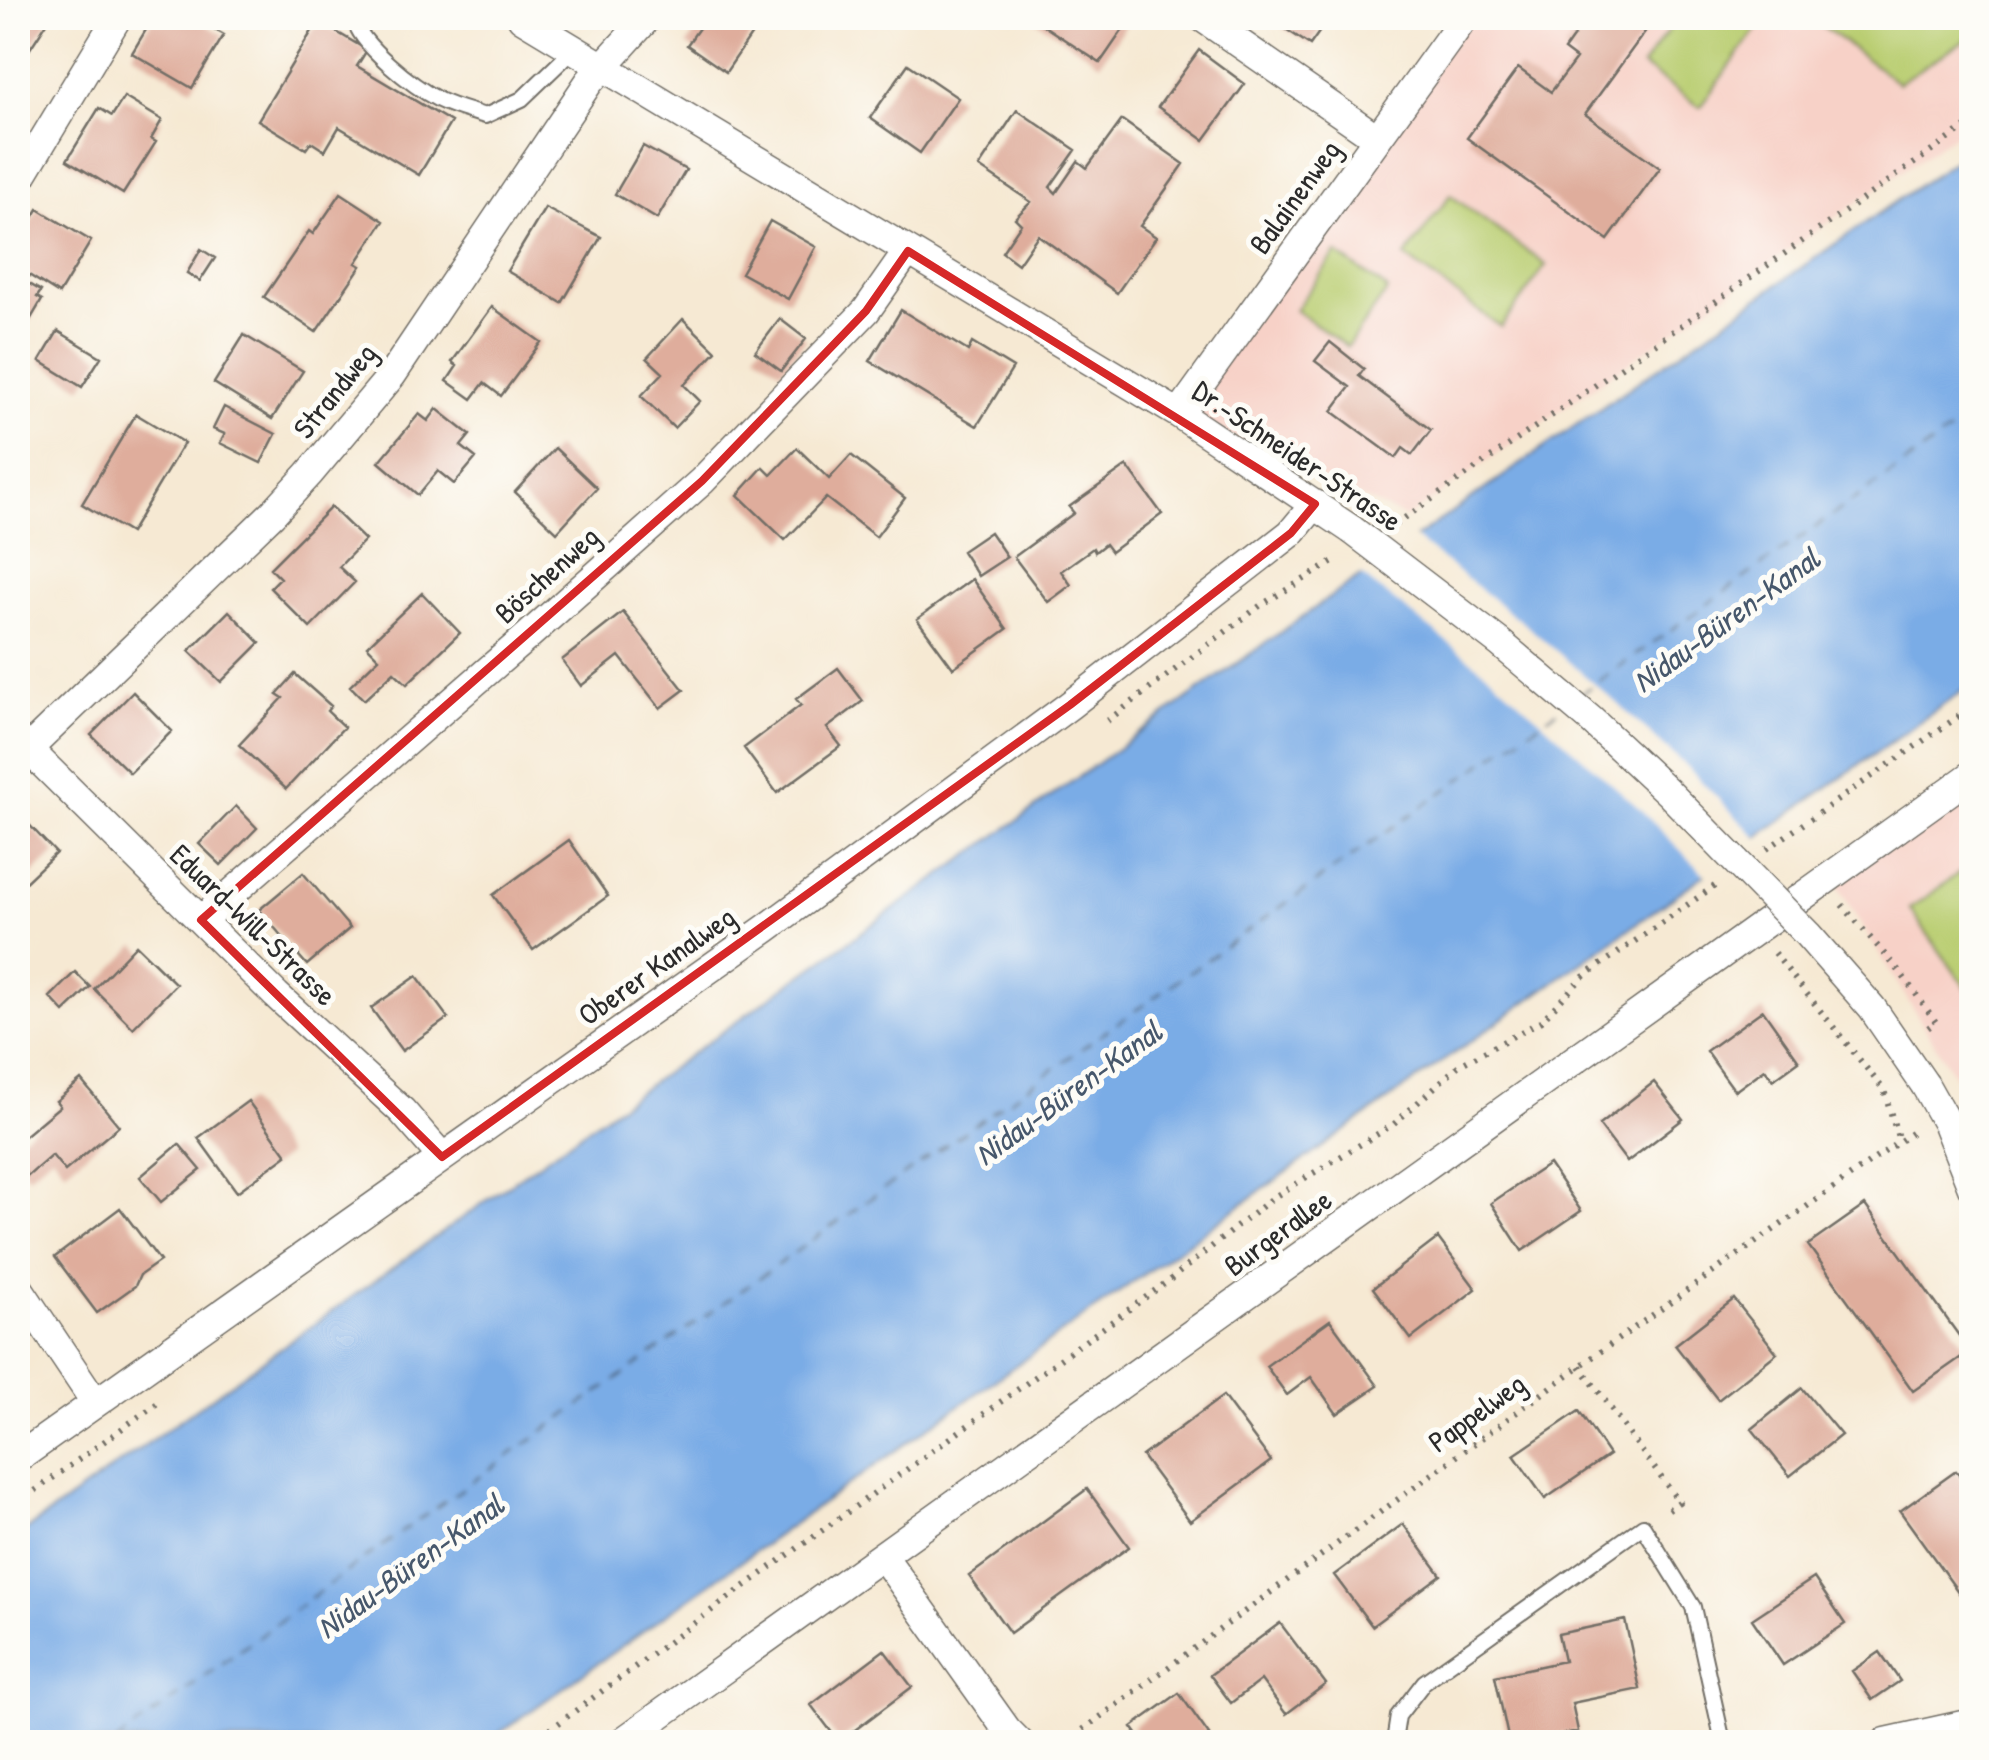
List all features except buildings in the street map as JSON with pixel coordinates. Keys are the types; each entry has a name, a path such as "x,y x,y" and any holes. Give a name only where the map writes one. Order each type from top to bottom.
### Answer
{"street":[{"path":"18,182 117,18"},
{"name":"Dr.-Schneider-Strasse","path":"522,18 1179,414 1316,504 1500,644 1591,720 1668,792 1808,935 1872,1008 1925,1085 1972,1187"},
{"name":"Strandweg","path":"21,749 258,528 309,474 392,375 589,82 647,18"},
{"path":"1203,18 1377,138"},
{"name":"Balainenweg","path":"1179,414 1464,18"},
{"name":"Böschenweg","path":"201,920 702,481 866,311 908,251"},
{"name":"Oberer Kanalweg","path":"18,1458 767,928 1070,705 1292,533 1316,504"},
{"name":"Eduard-Will-Strasse","path":"21,749 276,996 402,1111 442,1157"},
{"name":"Burgerallee","path":"622,1742 1972,775"},
{"path":"18,1287 95,1402"},
{"path":"883,1556 1019,1742"},
{"path":"1886,1742 1972,1723"}],"lane":[{"path":"354,18 388,66 439,100 485,116 522,99 574,49"},
{"path":"1394,1742 1398,1716 1424,1682 1643,1526 1693,1607 1723,1742"}],"path":[{"path":"1390,528 1972,123"},
{"path":"1155,686 1261,605 1342,557"},
{"path":"1764,851 1972,707"},
{"path":"1823,882 1900,972 1936,1022"},
{"path":"534,1742 1171,1280 1274,1196 1394,1124 1458,1066 1542,1021 1583,977 1718,884"},
{"path":"1756,930 1884,1090 1899,1141"},
{"name":"Pappelweg","path":"1066,1742 1580,1366 1920,1127"},
{"path":"1580,1366 1680,1502 1643,1526"}],"highlighted area":[{"path":"908,251 1315,504 1291,533 1070,705 442,1157 201,920 702,481 866,311"}],"shaded area":[{"path":"1464,18 1971,18 1971,123 1406,518 1179,414"},
{"path":"1971,775 1971,1127 1956,1078 1831,876"}],"green space":[{"path":"1677,18 1765,18 1700,107 1642,66"},
{"path":"1823,18 1971,18 1971,36 1898,83 1819,23"},
{"path":"1450,195 1546,265 1501,327 1405,257"},
{"path":"1336,253 1388,290 1347,347 1295,310"},
{"path":"1971,864 1971,995 1910,909"}],"water":[{"name":"Nidau-Büren-Kanal","path":"1971,149 1971,685 487,1742 18,1742 18,1536 1292,624"}],"pier":[{"path":"1411,535 1613,700 1760,841 1708,878 1640,809 1490,675 1357,572"}],"ferry route":[{"path":"1581,694 1972,416"},
{"path":"116,1742 358,1563 1558,710"}]}
